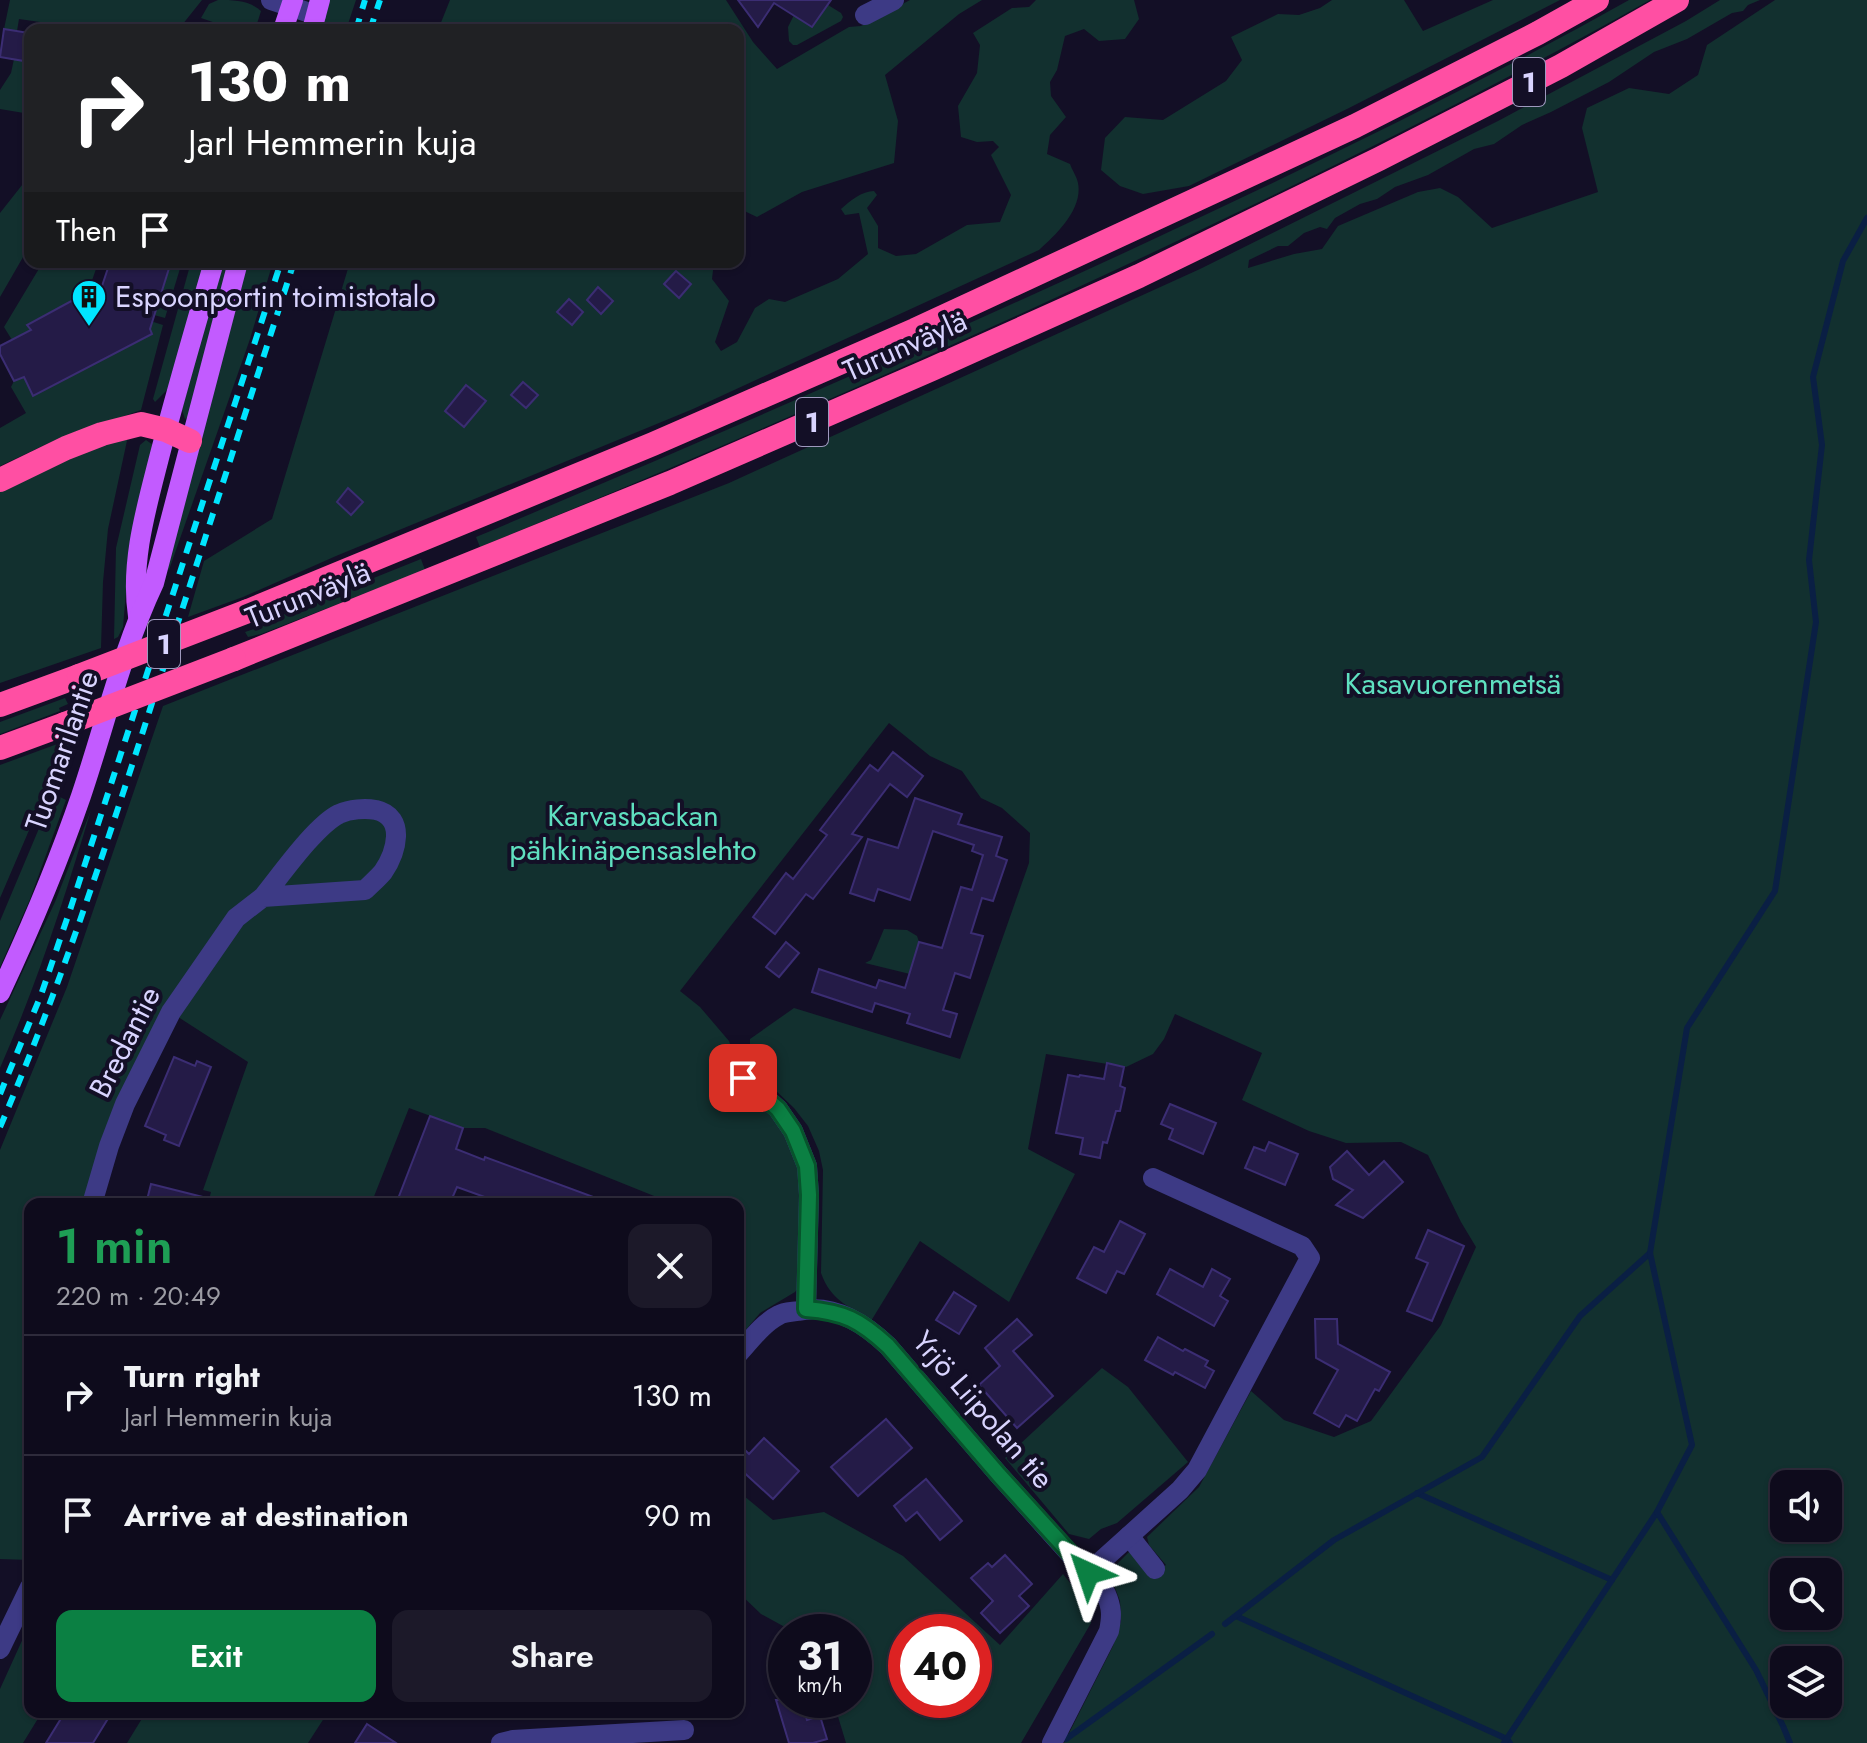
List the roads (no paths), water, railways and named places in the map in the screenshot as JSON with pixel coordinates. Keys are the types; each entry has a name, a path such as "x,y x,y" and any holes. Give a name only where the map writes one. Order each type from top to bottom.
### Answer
{"highway":[{"name":"Turunväylä","path":"0,705 248,611 653,444 930,324 1355,126 1597,0"},
{"name":"Turunväylä","path":"0,748 234,659 670,483 932,369 1139,276 1393,152 1561,66 1677,0"},
{"path":"0,480 66,448 141,424 166,430 190,441"}],"main road":[{"path":"283,24 285,2"},
{"name":"Tuomarilantie","path":"138,616 135,595 142,526 212,268"},
{"name":"Tuomarilantie","path":"0,993 40,902 80,798 138,616 154,583 236,268"}],"street":[{"path":"865,15 894,0"},
{"path":"285,2 316,15"},
{"name":"Bredantie","path":"94,1198 125,1104 171,1012 236,918 263,897 315,834 339,814 364,808 380,811 392,818 396,827 395,846 382,872 365,890 263,897"},
{"path":"743,1078 778,1109 793,1131 807,1166 809,1195 806,1309 780,1315 744,1348"},
{"path":"1088,1573 1180,1490 1197,1470 1310,1258 1302,1246 1153,1178"},
{"name":"Yrjö Liipolan tie","path":"806,1309 831,1311 853,1319 888,1346 1106,1594 1112,1617 1109,1631 1052,1743"},
{"path":"1129,1536 1155,1569"},
{"path":"0,1649 24,1599"},
{"path":"501,1743 684,1730"}],"waterway":[{"path":"1790,1743 1756,1670 1657,1512 1692,1445 1650,1253 1687,1028 1775,891 1816,622 1809,560 1822,445 1813,377 1843,261 1867,218"},
{"path":"1225,1624 1334,1540 1482,1457 1580,1316 1650,1253"},
{"path":"1417,1493 1612,1580"},
{"path":"1504,1743 1657,1512"},
{"path":"1236,1616 1510,1743"},
{"path":"1066,1739 1212,1634"}],"railway":[{"path":"358,24 365,0"},
{"path":"372,24 380,0"},
{"path":"0,1094 41,995 70,910 279,268"},
{"path":"0,1127 43,1022 100,862 292,268"}],"place":[{"name":"Espoonportin toimistotalo","path":"89,328"}],"park label":[{"name":"Kasavuorenmetsä","path":"1453,684"},
{"name":"Karvasbackan pähkinäpensaslehto","path":"633,833"}]}
